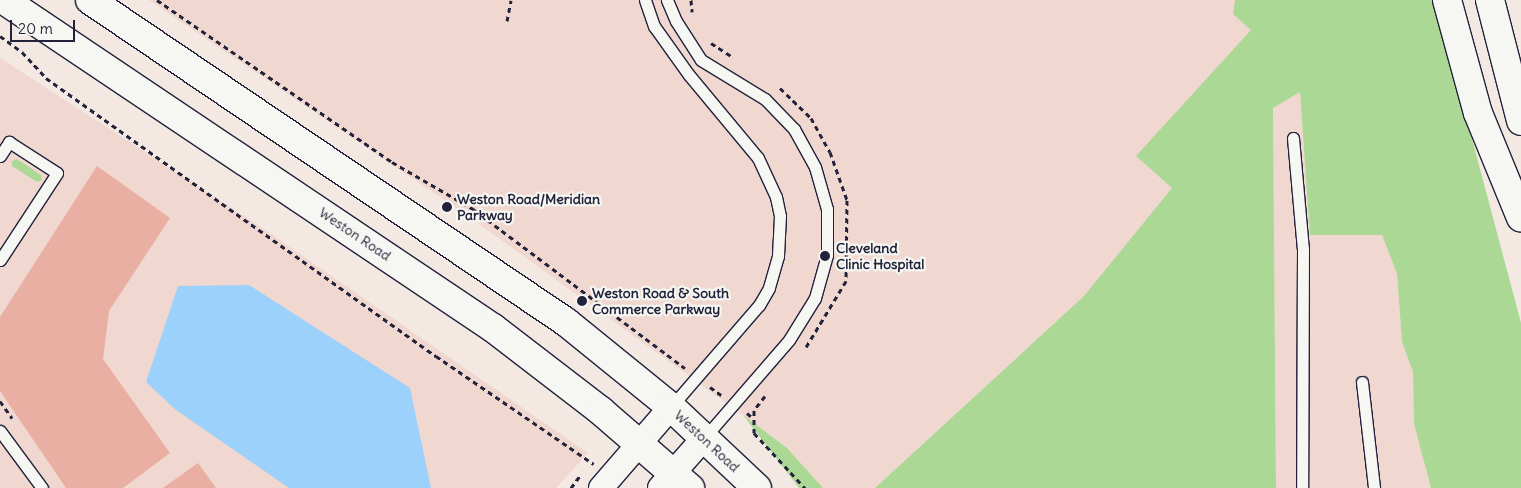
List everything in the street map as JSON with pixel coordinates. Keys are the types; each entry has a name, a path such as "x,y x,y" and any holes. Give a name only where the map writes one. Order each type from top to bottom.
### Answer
{"main road":[{"name":"Weston Road","path":"90,0 566,322 671,407 757,488"},
{"path":"1447,0 1478,113 1521,218"},
{"path":"1490,0 1521,121"},
{"name":"Weston Road","path":"6,5 493,328 640,443 674,483"}],"street":[{"path":"605,483 671,407"},
{"path":"674,483 704,438"}],"lane":[{"path":"645,0 654,26 689,75 758,158 768,178 780,216 778,256 769,288 758,306 671,407"},
{"path":"667,0 676,21 702,60 765,99 794,129 815,167 827,209 827,255 815,298 788,340 704,438"},
{"path":"1294,138 1303,249 1302,488"},
{"path":"0,156 9,142 57,173 0,260"},
{"path":"1362,382 1374,488"},
{"path":"0,431 42,488"}],"path":[{"path":"157,0 392,162 473,209 754,418"},
{"path":"507,21 512,0"},
{"path":"0,36 22,52 46,78 436,356 548,431 605,483"},
{"path":"754,433 804,488"}],"shaded area":[{"name":"Cleveland Clinic Hospital","path":"149,0 1323,0 1190,199 875,488 823,488 787,448 743,415 468,216"},
{"path":"0,58 262,228 588,453 556,488 0,488"},
{"path":"1300,92 1310,235 1382,235 1397,274 1402,342 1413,372 1414,424 1431,488 1276,488 1273,108"}],"green space":[{"path":"1235,0 1435,0 1521,323 1521,488 1431,488 1414,424 1413,372 1402,342 1397,274 1382,235 1310,235 1300,92 1273,108 1276,488 875,488 1084,296 1172,188 1136,156 1251,30 1233,14"},
{"path":"17,159 41,175 42,180 37,182 12,166 12,161"},
{"path":"743,415 787,448 823,488 799,488"}],"water":[{"path":"249,285 410,388 431,488 289,488 176,410 146,382 178,286"}],"building":[{"path":"97,166 170,218 109,311 103,359 170,453 123,488 66,488 0,391 0,317"},
{"path":"198,463 216,488 163,488"}],"place":[{"name":"Weston Road/Meridian Parkway","path":"447,207"},
{"name":"Cleveland Clinic Hospital","path":"825,256"},
{"name":"Weston Road & South Commerce Parkway","path":"582,301"}]}
